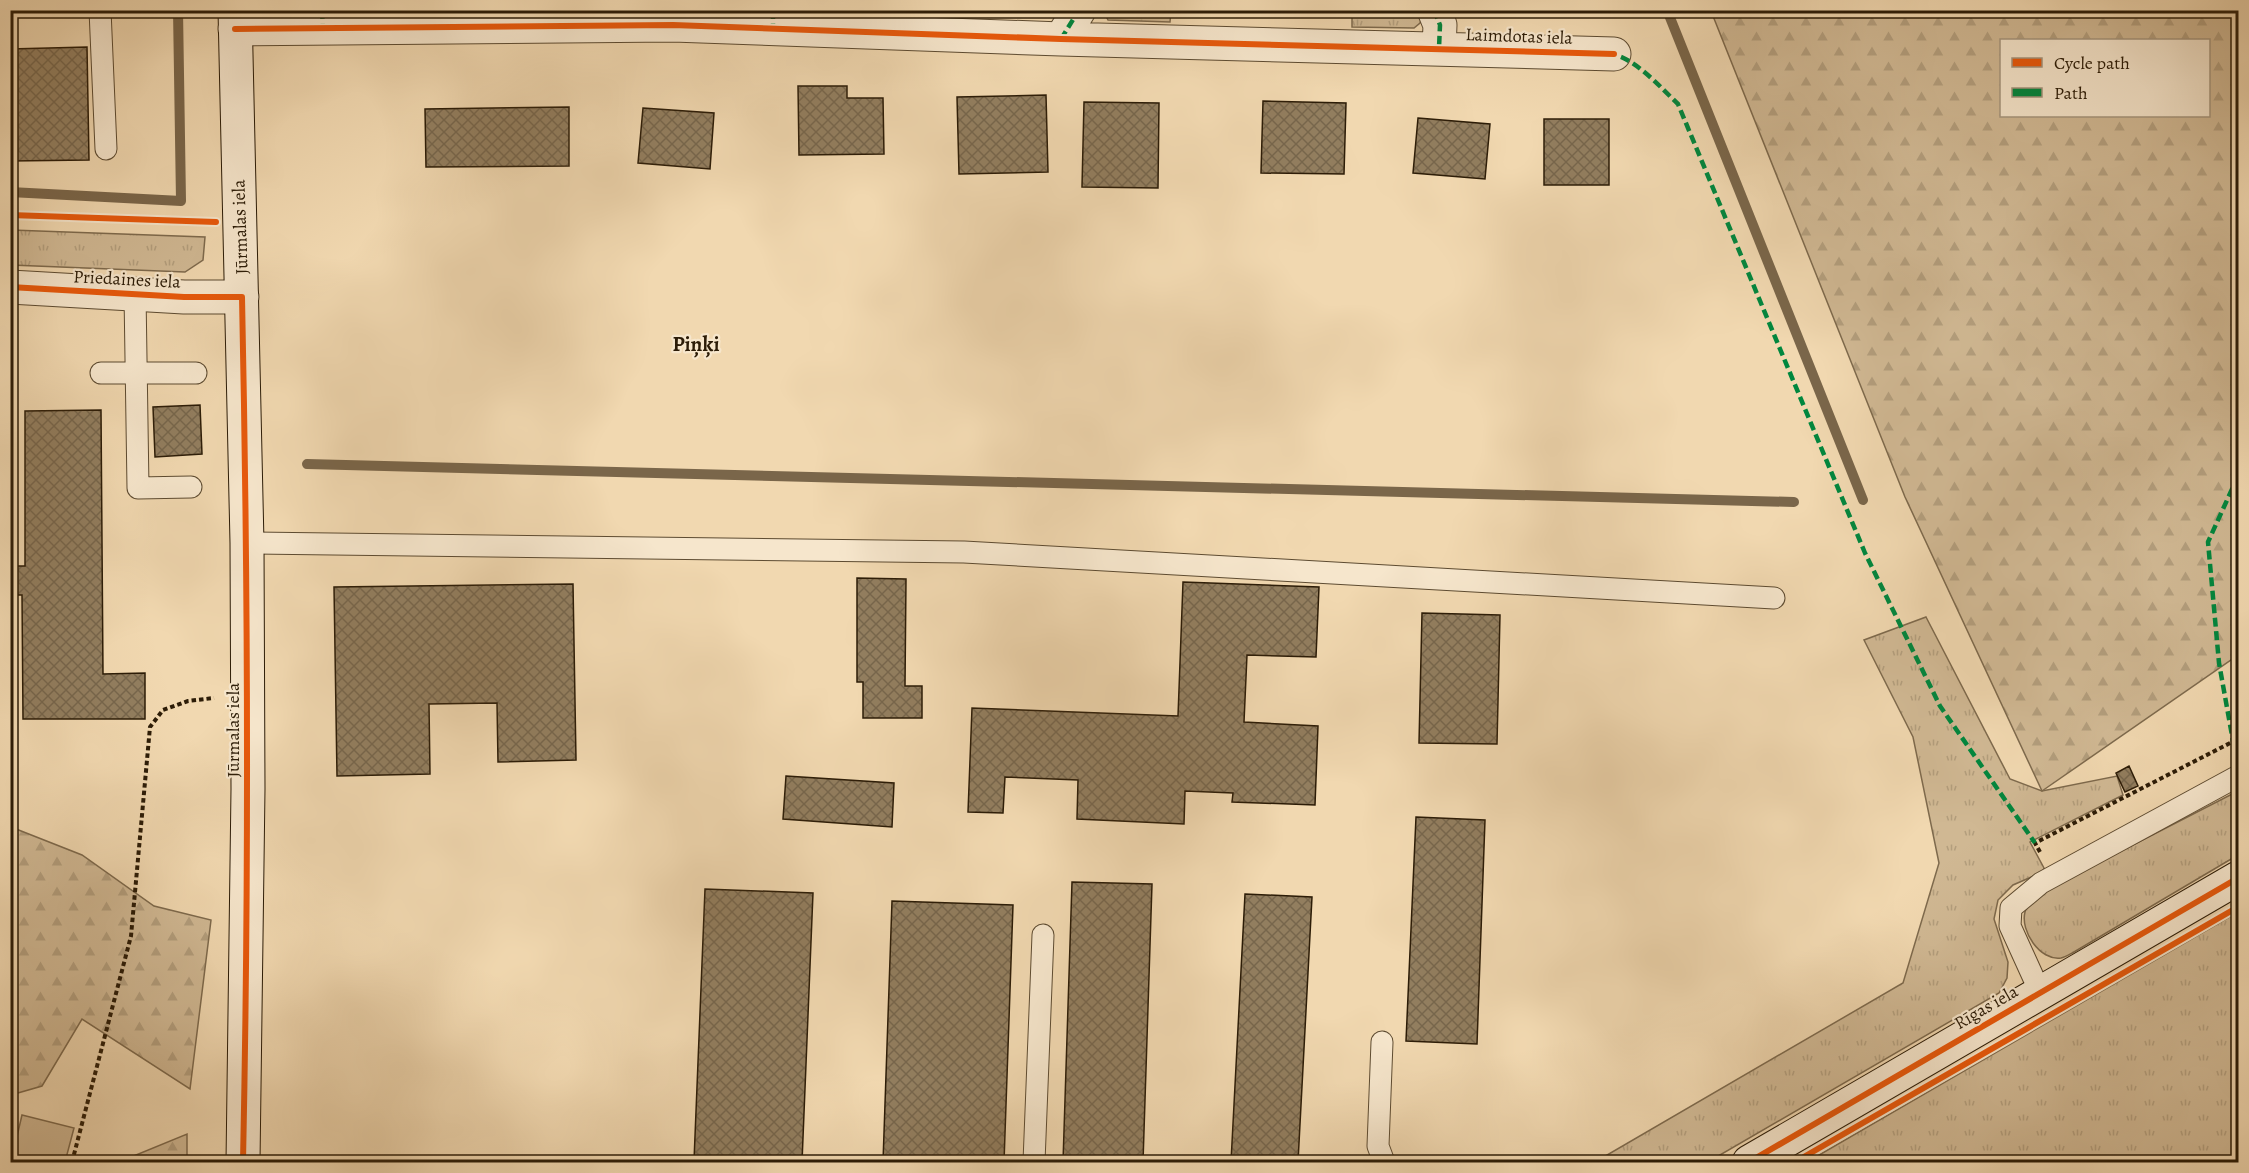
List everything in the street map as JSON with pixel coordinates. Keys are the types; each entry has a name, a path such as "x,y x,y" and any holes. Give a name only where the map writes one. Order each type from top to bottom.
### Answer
{"street":[{"path":"1061,39 1079,10"},
{"path":"1434,10 1440,25 1439,48"},
{"name":"Laimdotas iela","path":"235,20 661,25 773,19 1061,39 1614,54"},
{"name":"Jūrmalas iela","path":"235,20 247,543 248,789 243,1162"},
{"name":"Priedaines iela","path":"10,287 184,297 243,297"},
{"name":"Rīgas iela","path":"1749,1162 2238,878"}],"lane":[{"path":"100,10 106,149"},
{"path":"135,294 138,488 191,487"},
{"path":"101,373 196,373"},
{"path":"247,543 963,552 1774,598"},
{"path":"2040,992 2010,926 2011,908 2053,876 2238,776"},
{"path":"1034,1162 1043,935"},
{"path":"1382,1042 1378,1146 1384,1162"}],"path":[{"path":"72,1162 131,936 150,727 163,710 188,701 217,698"},
{"path":"2053,876 2035,843 2238,739"}],"green space":[{"path":"1103,10 1171,11 1170,22 1108,20"},
{"path":"1352,11 1405,11 1422,17 1420,23 1414,28 1352,27"},
{"path":"1711,11 2238,11 2238,655 2042,791 1905,497"},
{"path":"11,230 205,237 203,260 185,272 11,265"},
{"path":"1926,617 2010,779 2042,791 2117,776 2123,795 2030,842 2044,868 2043,872 2013,885 1998,900 1994,919 2008,962 2007,978 1999,993 1708,1162 1595,1162 1903,983 1939,863 1913,737 1864,640"},
{"path":"2238,791 2238,855 2064,957 2053,958 2046,955 2033,943 2024,920 2026,908 2037,896"},
{"path":"11,827 82,855 154,906 211,920 190,1089 82,1019 42,1086 11,1095"},
{"path":"2238,912 2238,1162 1807,1162"},
{"path":"22,1115 74,1128 65,1162 11,1162"},
{"path":"187,1134 187,1162 119,1162"}],"building":[{"path":"87,47 89,160 10,161 10,49"},
{"path":"798,86 847,86 847,98 883,98 884,154 799,155"},
{"path":"1046,95 1048,172 959,174 957,97"},
{"path":"1263,101 1346,103 1344,174 1261,173"},
{"path":"1084,102 1159,103 1158,188 1082,187"},
{"path":"569,107 569,166 426,167 425,109"},
{"path":"643,108 714,113 710,169 638,163"},
{"path":"1418,118 1490,124 1485,179 1413,173"},
{"path":"1544,119 1609,119 1609,185 1544,185"},
{"path":"200,405 202,454 155,457 153,407"},
{"path":"101,410 103,674 145,673 145,719 23,719 22,595 10,595 10,566 25,566 25,411"},
{"path":"857,578 906,579 905,686 922,686 922,718 863,718 863,682 857,682"},
{"path":"1183,582 1319,587 1316,657 1247,655 1244,722 1318,726 1315,805 1232,802 1233,793 1185,791 1184,824 1077,819 1078,780 1005,777 1003,813 968,812 972,708 1178,716"},
{"path":"573,584 576,760 498,762 497,703 429,704 430,774 337,776 334,587"},
{"path":"1422,613 1500,615 1497,744 1419,743"},
{"path":"2129,766 2138,786 2125,792 2116,773"},
{"path":"786,776 894,783 892,827 783,819"},
{"path":"1416,817 1485,820 1477,1044 1406,1041"},
{"path":"1072,882 1152,884 1143,1162 1063,1162"},
{"path":"705,889 813,893 802,1162 694,1161"},
{"path":"1245,894 1312,897 1298,1162 1231,1162"},
{"path":"892,901 1013,905 1004,1162 883,1162"}],"waterway":[{"path":"10,192 181,201 178,10"},
{"path":"1667,10 1863,500"},
{"path":"307,464 1794,502"}],"marked path":[{"path":"322,10 323,29"},
{"path":"773,10 773,27"},
{"path":"1061,39 1079,10"},
{"path":"1434,10 1440,25 1439,48"},
{"path":"1608,54 1627,60 1636,66 1678,104 1865,553 1940,706 2035,843"},
{"path":"2238,476 2208,542 2219,663 2238,769"}],"cycle path":[{"path":"235,29 673,25 1061,39 1614,54"},
{"path":"10,215 216,222"},
{"path":"10,287 184,297 242,297 247,730 243,1162"},
{"path":"1749,1162 2238,878"},
{"path":"1795,1162 2238,907"}],"district":[{"name":"Piņķi","path":"696,344"}]}
